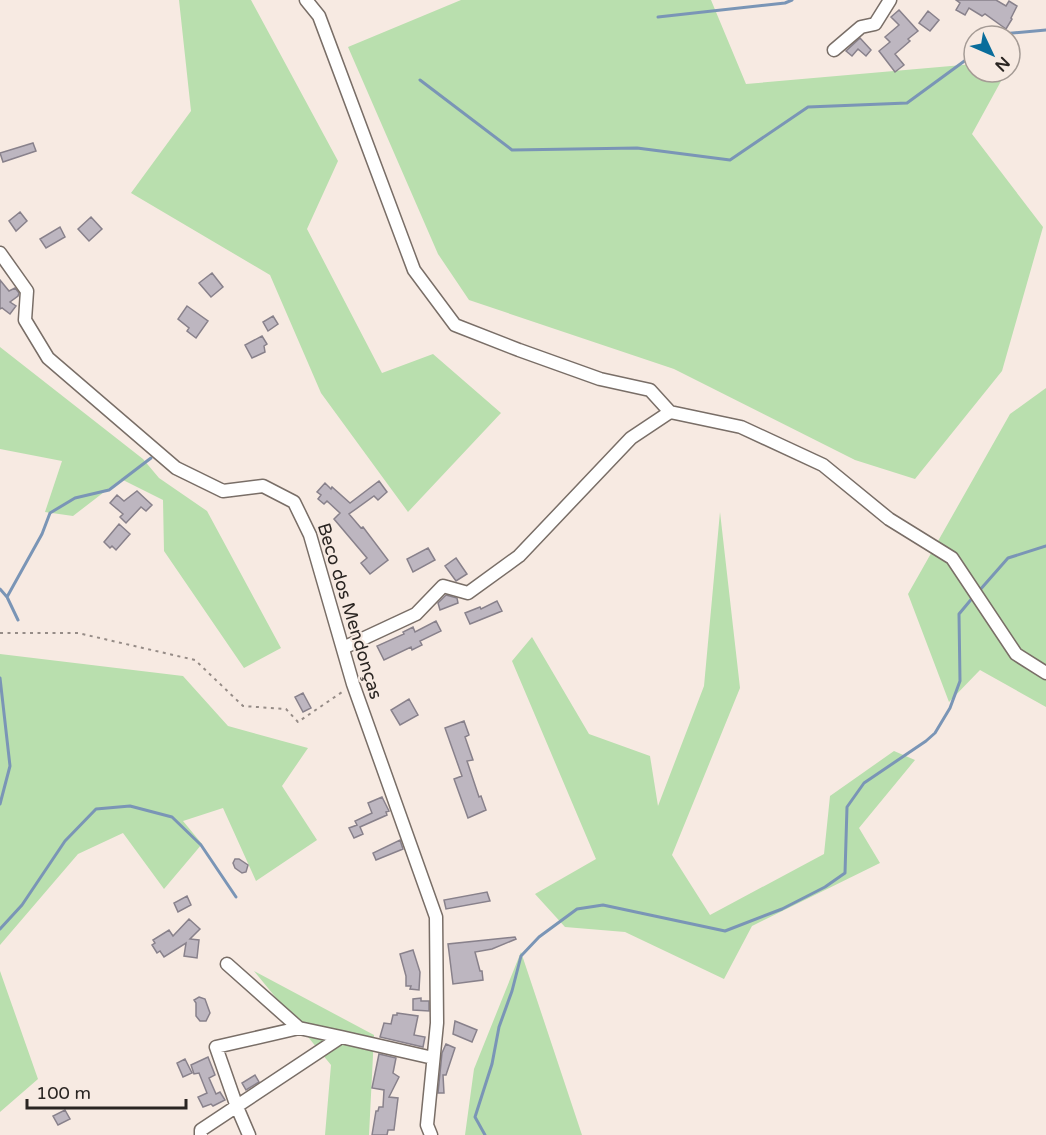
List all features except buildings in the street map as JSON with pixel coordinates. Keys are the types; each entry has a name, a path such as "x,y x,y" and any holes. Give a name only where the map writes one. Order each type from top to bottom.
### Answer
{"street":[{"path":"306,0 319,16 414,270 455,325 600,379 650,390 670,412 741,427 823,465 889,519 952,558 1016,654 1046,673"},
{"path":"834,50 861,27 875,24 890,0"},
{"name":"Beco dos Mendonças","path":"0,253 27,291 25,320 48,358 176,468 223,491 263,486 294,502 310,535 353,684 436,917 437,1023 427,1125 431,1135"},
{"path":"343,648 416,614 443,586 468,592 519,556 631,438 670,412"},
{"path":"227,964 299,1028"},
{"path":"249,1135 216,1047 299,1028 433,1058"},
{"path":"201,1135 201,1130 341,1036"}],"path":[{"path":"0,633 78,633 195,660 243,706 286,709 298,722 353,684"}],"green space":[{"path":"179,0 251,0 338,161 307,229 382,373 433,354 501,413 408,512 321,393 270,275 131,193 191,111"},
{"path":"461,0 711,0 746,84 962,65 962,84 999,84 972,134 1043,227 1002,371 915,479 855,460 674,369 469,300 438,254 348,47"},
{"path":"0,347 143,459 159,478 207,511 281,648 244,668 164,551 163,500 121,479 73,516 45,512 62,461 0,449"},
{"path":"1046,388 1046,707 980,670 949,702 908,594 1010,414"},
{"path":"720,512 740,688 672,855 710,915 824,854 830,796 894,751 915,760 859,828 880,863 752,926 724,979 625,932 565,927 535,894 596,859 512,661 532,637 589,734 650,756 658,806 704,686"},
{"path":"0,654 183,676 228,726 308,748 282,786 317,840 256,881 223,808 183,821 202,844 164,889 123,833 78,854 0,945"},
{"path":"521,952 582,1135 465,1135 474,1069"},
{"path":"0,971 38,1079 0,1112"},
{"path":"254,971 374,1035 369,1135 325,1135 331,1065"}],"waterway":[{"path":"658,17 785,3 792,0"},
{"path":"1022,32 1046,30"},
{"path":"420,80 512,150 637,148 730,160 808,107 907,103 962,63"},
{"path":"7,597 42,534 50,513 75,498 109,490 151,458"},
{"path":"979,591 1008,558 1046,546"},
{"path":"0,589 7,597 18,620"},
{"path":"485,1135 475,1117 521,956 539,937 577,909 603,905 725,931 782,909 825,887 845,873 847,807 864,783 935,733 950,708 960,681 959,614 974,596"},
{"path":"0,678 10,766 0,804"},
{"path":"0,929 22,905 65,841 96,809 130,806 172,817 201,845 236,897"}]}
